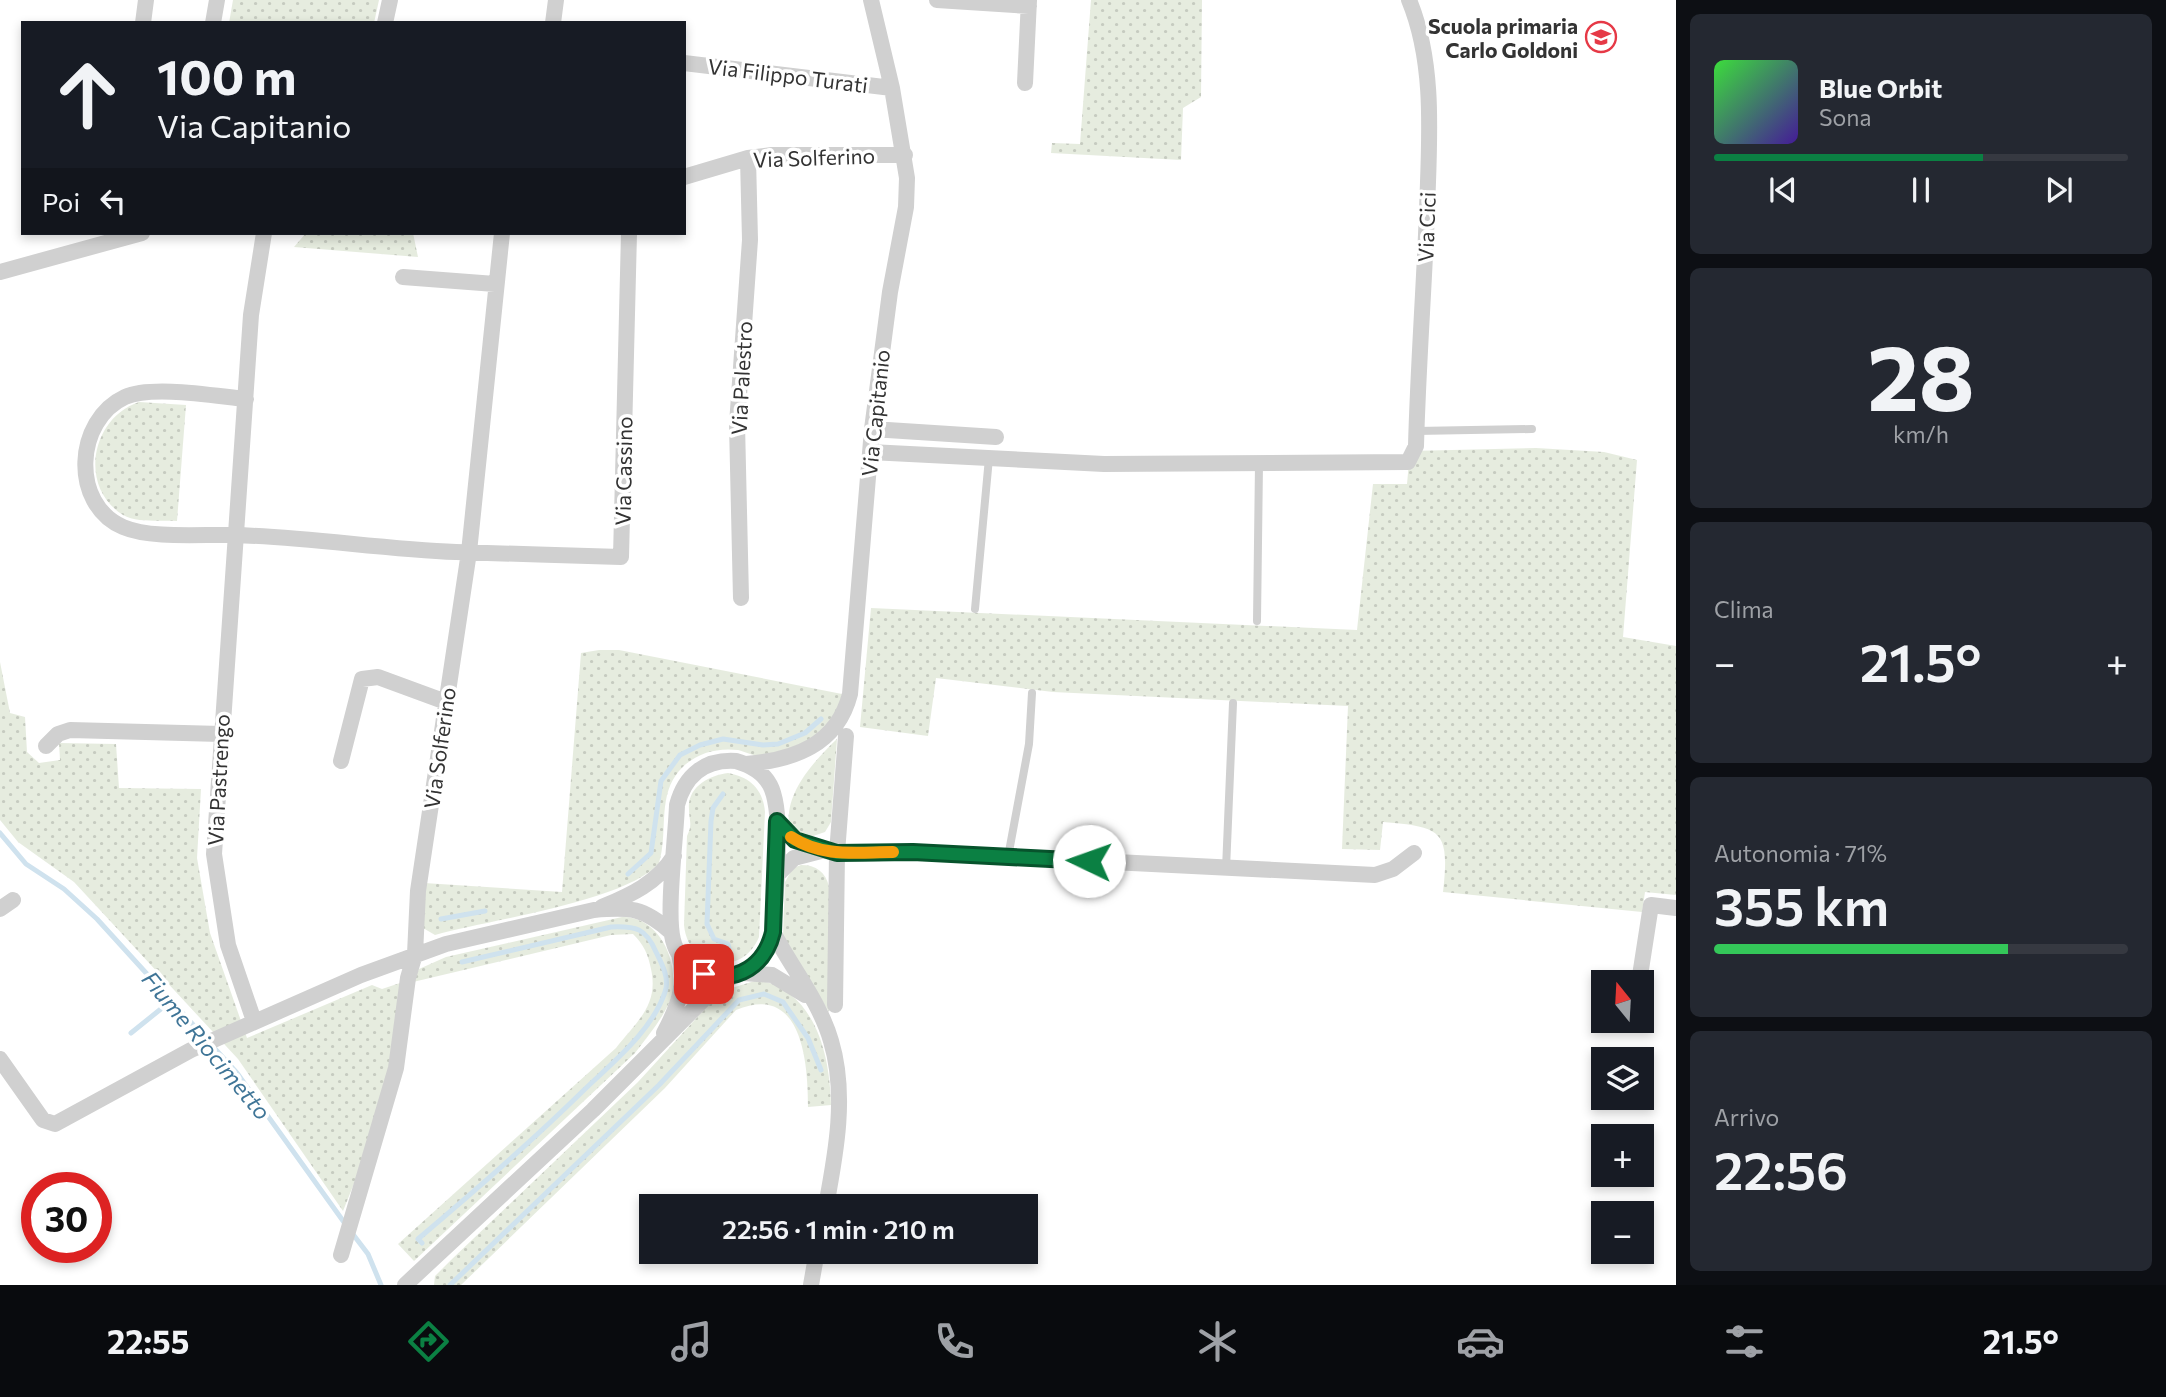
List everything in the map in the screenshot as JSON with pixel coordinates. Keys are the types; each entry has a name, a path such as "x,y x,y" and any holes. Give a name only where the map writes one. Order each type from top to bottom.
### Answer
{"street":[{"path":"143,21 146,0"},
{"path":"213,21 217,0"},
{"path":"385,21 390,0"},
{"path":"553,21 556,0"},
{"name":"Via Capitanio","path":"671,932 677,805 688,780 696,771 715,762 746,764 776,761 803,752 833,730 847,707 872,429 890,292 906,207 905,155 871,0"},
{"path":"937,0 1029,3 1025,83"},
{"name":"Via Cici","path":"1259,464 1401,464 1413,457 1429,131 1426,71 1421,39 1409,0"},
{"name":"Via Filippo Turati","path":"686,63 892,88"},
{"name":"Via Solferino","path":"686,176 748,158 795,154 905,155"},
{"name":"Via Palestro","path":"741,598 737,424 750,240 748,158"},
{"path":"0,272 135,235"},
{"name":"Via Pastrengo","path":"254,1021 228,945 216,880 214,831 251,315 264,235"},
{"name":"Via Solferino","path":"341,1255 396,1068 408,978 415,954 418,891 469,551 502,235"},
{"name":"Via Cassino","path":"469,551 621,557 629,235"},
{"path":"403,277 495,284"},
{"path":"246,399 157,393 126,396 101,416 92,430 85,461 89,488 96,502 122,527 140,531 469,551"},
{"path":"872,429 996,437"},
{"path":"870,452 1104,464 1259,464"},
{"path":"341,761 362,679 378,677 446,702"},
{"path":"46,746 58,734 70,730 221,734"},
{"path":"835,1005 829,852 846,736"},
{"path":"405,1285 716,987 765,954 773,932 777,821 774,794 769,783 746,764"},
{"path":"777,821 787,834 829,852"},
{"path":"776,876 794,858 829,852 913,852 1375,875 1394,869 1414,853"},
{"path":"0,1059 43,1120 55,1124 215,1038 415,954 475,936 593,910 647,885 666,869 674,856"},
{"path":"1641,970 1651,905 1676,908"},
{"path":"593,910 645,911 671,932 683,968 681,993 656,1047"},
{"path":"773,932 831,1039 838,1085 836,1140 828,1194"},
{"path":"679,954 688,964 704,974 760,972 784,979 810,998"},
{"path":"811,1285 815,1264"}],"lane":[{"path":"1416,431 1532,429"},
{"path":"975,609 989,458"},
{"path":"1257,621 1259,464"},
{"path":"1008,857 1029,744 1032,693"},
{"path":"1226,869 1233,702"}],"shaded area":[{"path":"233,0 379,0 374,21 229,21"},
{"path":"1091,0 1202,0 1201,97 1183,108 1181,160 1051,153 1052,143 1080,144"},
{"path":"304,235 413,235 418,257 294,247"},
{"path":"139,402 186,405 177,521 129,518 109,503 100,488 96,454 101,437 110,422 123,410"},
{"path":"1536,448 1604,452 1637,460 1623,637 1676,646 1676,895 1645,892 1642,912 1443,892 1443,844 1430,830 1418,826 1383,822 1380,850 1342,849 1348,706 1053,692 936,678 928,736 860,727 871,608 1357,630 1373,484 1407,484 1410,451"},
{"path":"619,650 842,694 839,707 824,728 814,737 790,750 764,756 738,750 720,750 703,754 688,762 676,775 667,795 659,863 642,876 618,888 555,908 435,935 423,928 424,883 562,892 581,653"},
{"path":"0,662 10,713 25,717 27,752 39,763 60,760 59,743 116,744 119,788 201,789 197,858 210,933 247,1038 372,985 382,989 403,982 397,1048 367,1151 343,1211 238,1059 74,882 18,842 0,820"},
{"path":"837,739 831,822 825,832 807,838 789,825 792,801 803,778"},
{"path":"728,773 754,785 764,804 759,937 741,959 717,963 705,959 695,951 688,940 684,925 689,801 696,788 707,779"},
{"path":"801,865 820,870 829,887 829,1012 783,936 785,882 793,868"},
{"path":"622,917 636,919 648,925 666,947 671,961 673,990 662,1016 635,1053 414,1261 398,1244 616,1048 644,1012 652,993 653,982 647,954 633,934 611,935 413,982 419,969 446,957"},
{"path":"758,980 777,986 793,997 806,1011 822,1046 831,1105 808,1107 803,1049 797,1031 788,1017 775,1007 758,1004 736,1010 665,1088 461,1285 434,1285 435,1276 638,1082 713,1000 725,990"}],"waterway":[{"path":"628,874 651,853 661,781 680,755 700,745 723,739 763,745 778,744 805,733 821,719"},
{"path":"723,794 713,808 711,821 707,924 714,939 728,944 729,948"},
{"name":"Fiume Riocimetto","path":"0,833 26,864 64,889 97,919 237,1073 346,1225"},
{"path":"441,919 485,911"},
{"path":"422,1243 418,1239 523,1147 631,1045 651,1020 666,987 663,967 652,944 644,933 627,927 611,927 462,962"},
{"path":"450,1285 659,1085 739,1000 764,994 783,1002 808,1038 821,1070"},
{"path":"131,1033 172,1000"},
{"name":"Fiume Riocimetto","path":"352,1233 368,1254 381,1285"}],"slow traffic":[{"path":"791,837 821,851 893,852"}],"place":[{"name":"Scuola primaria Carlo Goldoni","path":"1601,37"}],"route":[{"path":"704,974 723,978 743,973 757,964 770,945 773,932 777,821 795,840 821,851 913,852 1089,861"}]}
